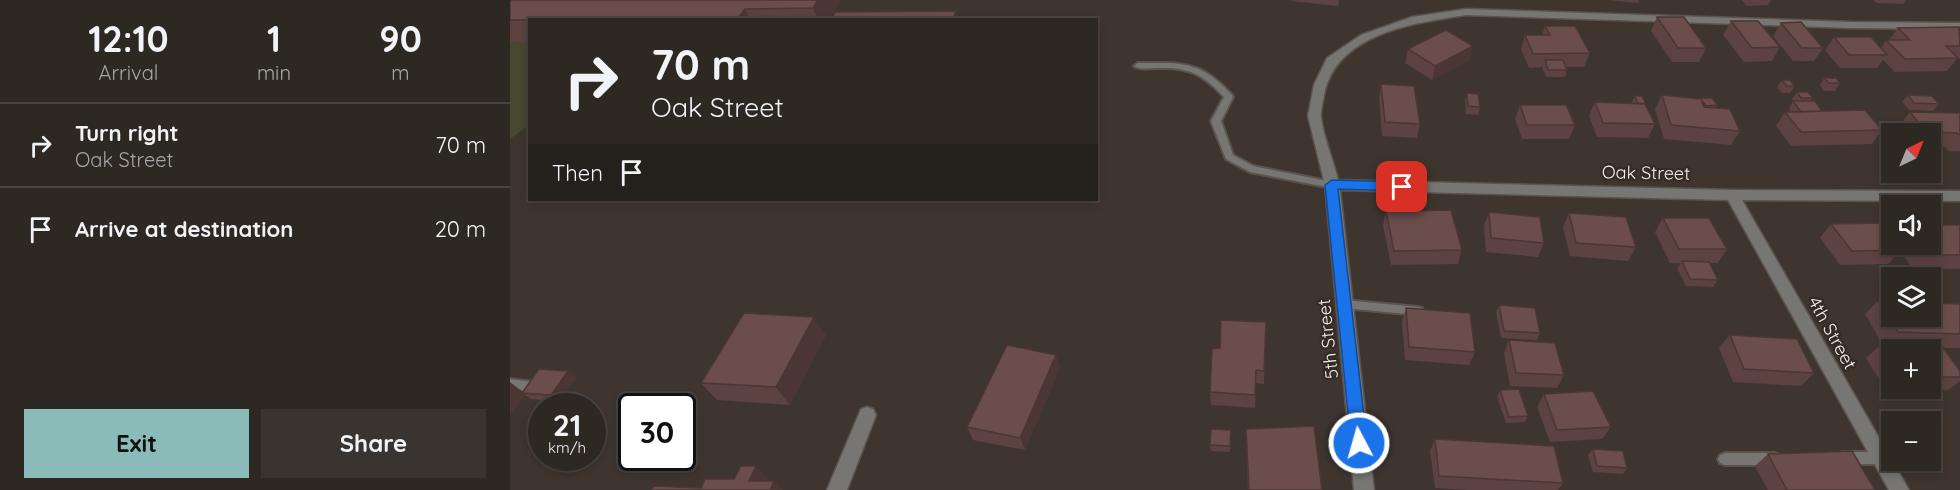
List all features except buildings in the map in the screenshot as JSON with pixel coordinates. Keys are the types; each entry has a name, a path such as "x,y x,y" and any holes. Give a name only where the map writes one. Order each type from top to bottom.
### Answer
{"street":[{"name":"5th Street","path":"1364,490 1332,185 1314,116 1320,85 1331,62 1365,37 1412,20 1466,12 1851,26 1960,26"},
{"name":"Oak Street","path":"1332,185 1732,195 1960,196"},
{"name":"4th Street","path":"1732,195 1881,458"},
{"path":"837,490 867,415"},
{"name":"4th Street","path":"1888,471 1899,490"}],"lane":[{"path":"1138,66 1187,65 1215,81 1229,97 1216,121 1229,157 1250,169 1332,185"},
{"path":"1344,304 1434,313"},
{"path":"510,384 537,387"},
{"path":"1833,458 1881,458"},
{"path":"1725,459 1785,459"}],"green space":[{"path":"510,0 528,18 528,126 510,139"}],"route":[{"path":"1359,443 1332,185 1402,187"}]}
